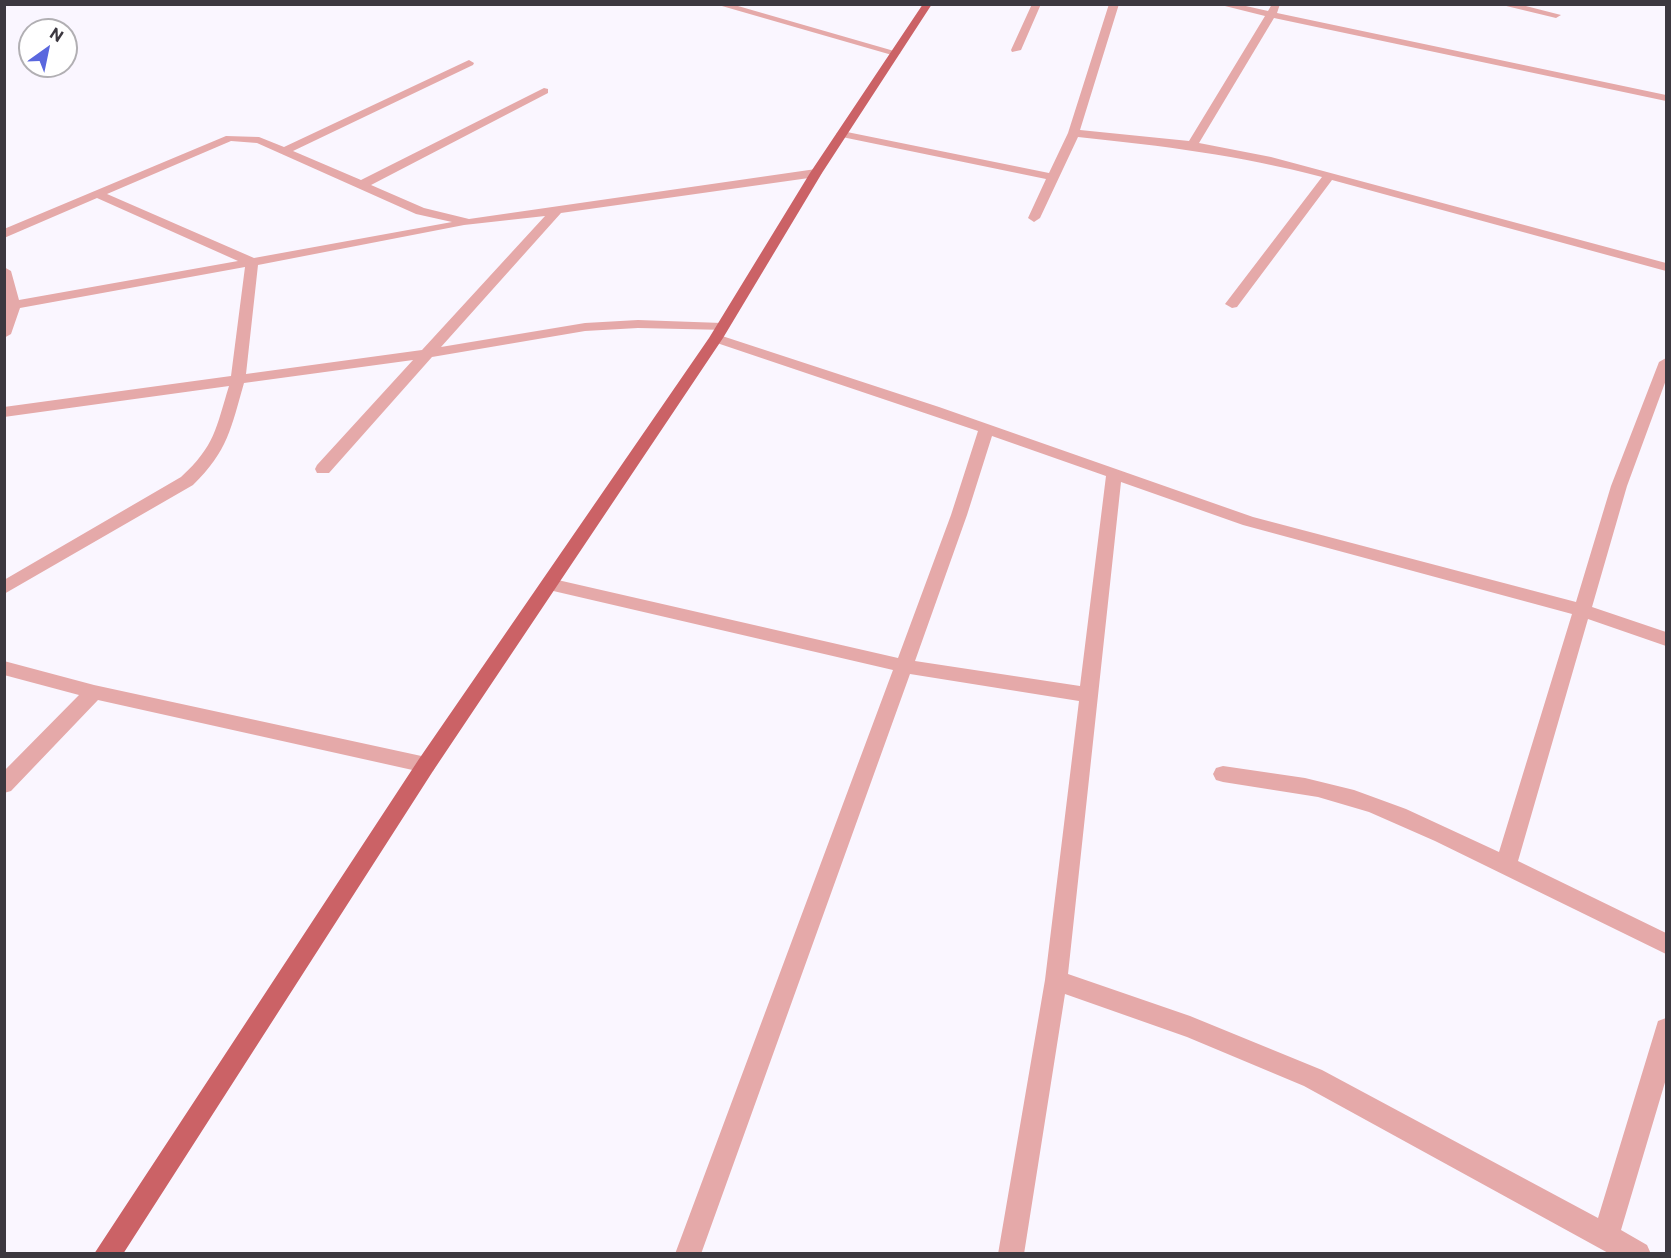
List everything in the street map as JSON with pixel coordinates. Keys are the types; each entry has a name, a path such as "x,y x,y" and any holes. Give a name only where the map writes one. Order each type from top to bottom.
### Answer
{"main road":[{"path":"107,1254 426,765 719,333 816,173 928,4"}],"street":[{"path":"719,4 745,8 896,53"},
{"path":"1016,50 1038,4"},
{"path":"1034,218 1074,134 1114,4"},
{"path":"1221,4 1274,9 1666,98"},
{"path":"1502,4 1556,15"},
{"path":"1192,145 1274,9"},
{"path":"284,151 469,63"},
{"path":"361,184 544,91"},
{"path":"842,134 1053,177"},
{"path":"1074,134 1192,145 1267,159 1666,267"},
{"path":"4,234 224,140 253,138 420,211 469,223"},
{"path":"9,307 469,223 816,173"},
{"path":"1233,304 1329,176"},
{"path":"98,194 252,262"},
{"path":"323,469 558,209"},
{"path":"4,588 187,481 207,462 219,445 238,380 252,262"},
{"path":"4,271 9,307 4,334"},
{"path":"4,412 427,354 585,327 638,324 719,333 1249,521 1362,548 1582,610 1666,639"},
{"path":"1506,865 1619,486 1666,363"},
{"path":"688,1254 959,515 986,429"},
{"path":"1011,1254 1056,980 1114,475"},
{"path":"549,584 904,666 1089,695"},
{"path":"4,668 94,692 426,765"},
{"path":"4,785 94,692"},
{"path":"1223,774 1287,782 1334,793 1431,830 1666,944"},
{"path":"1056,980 1190,1027 1313,1078 1638,1254"},
{"path":"1606,1235 1662,1070 1666,1029"}]}
